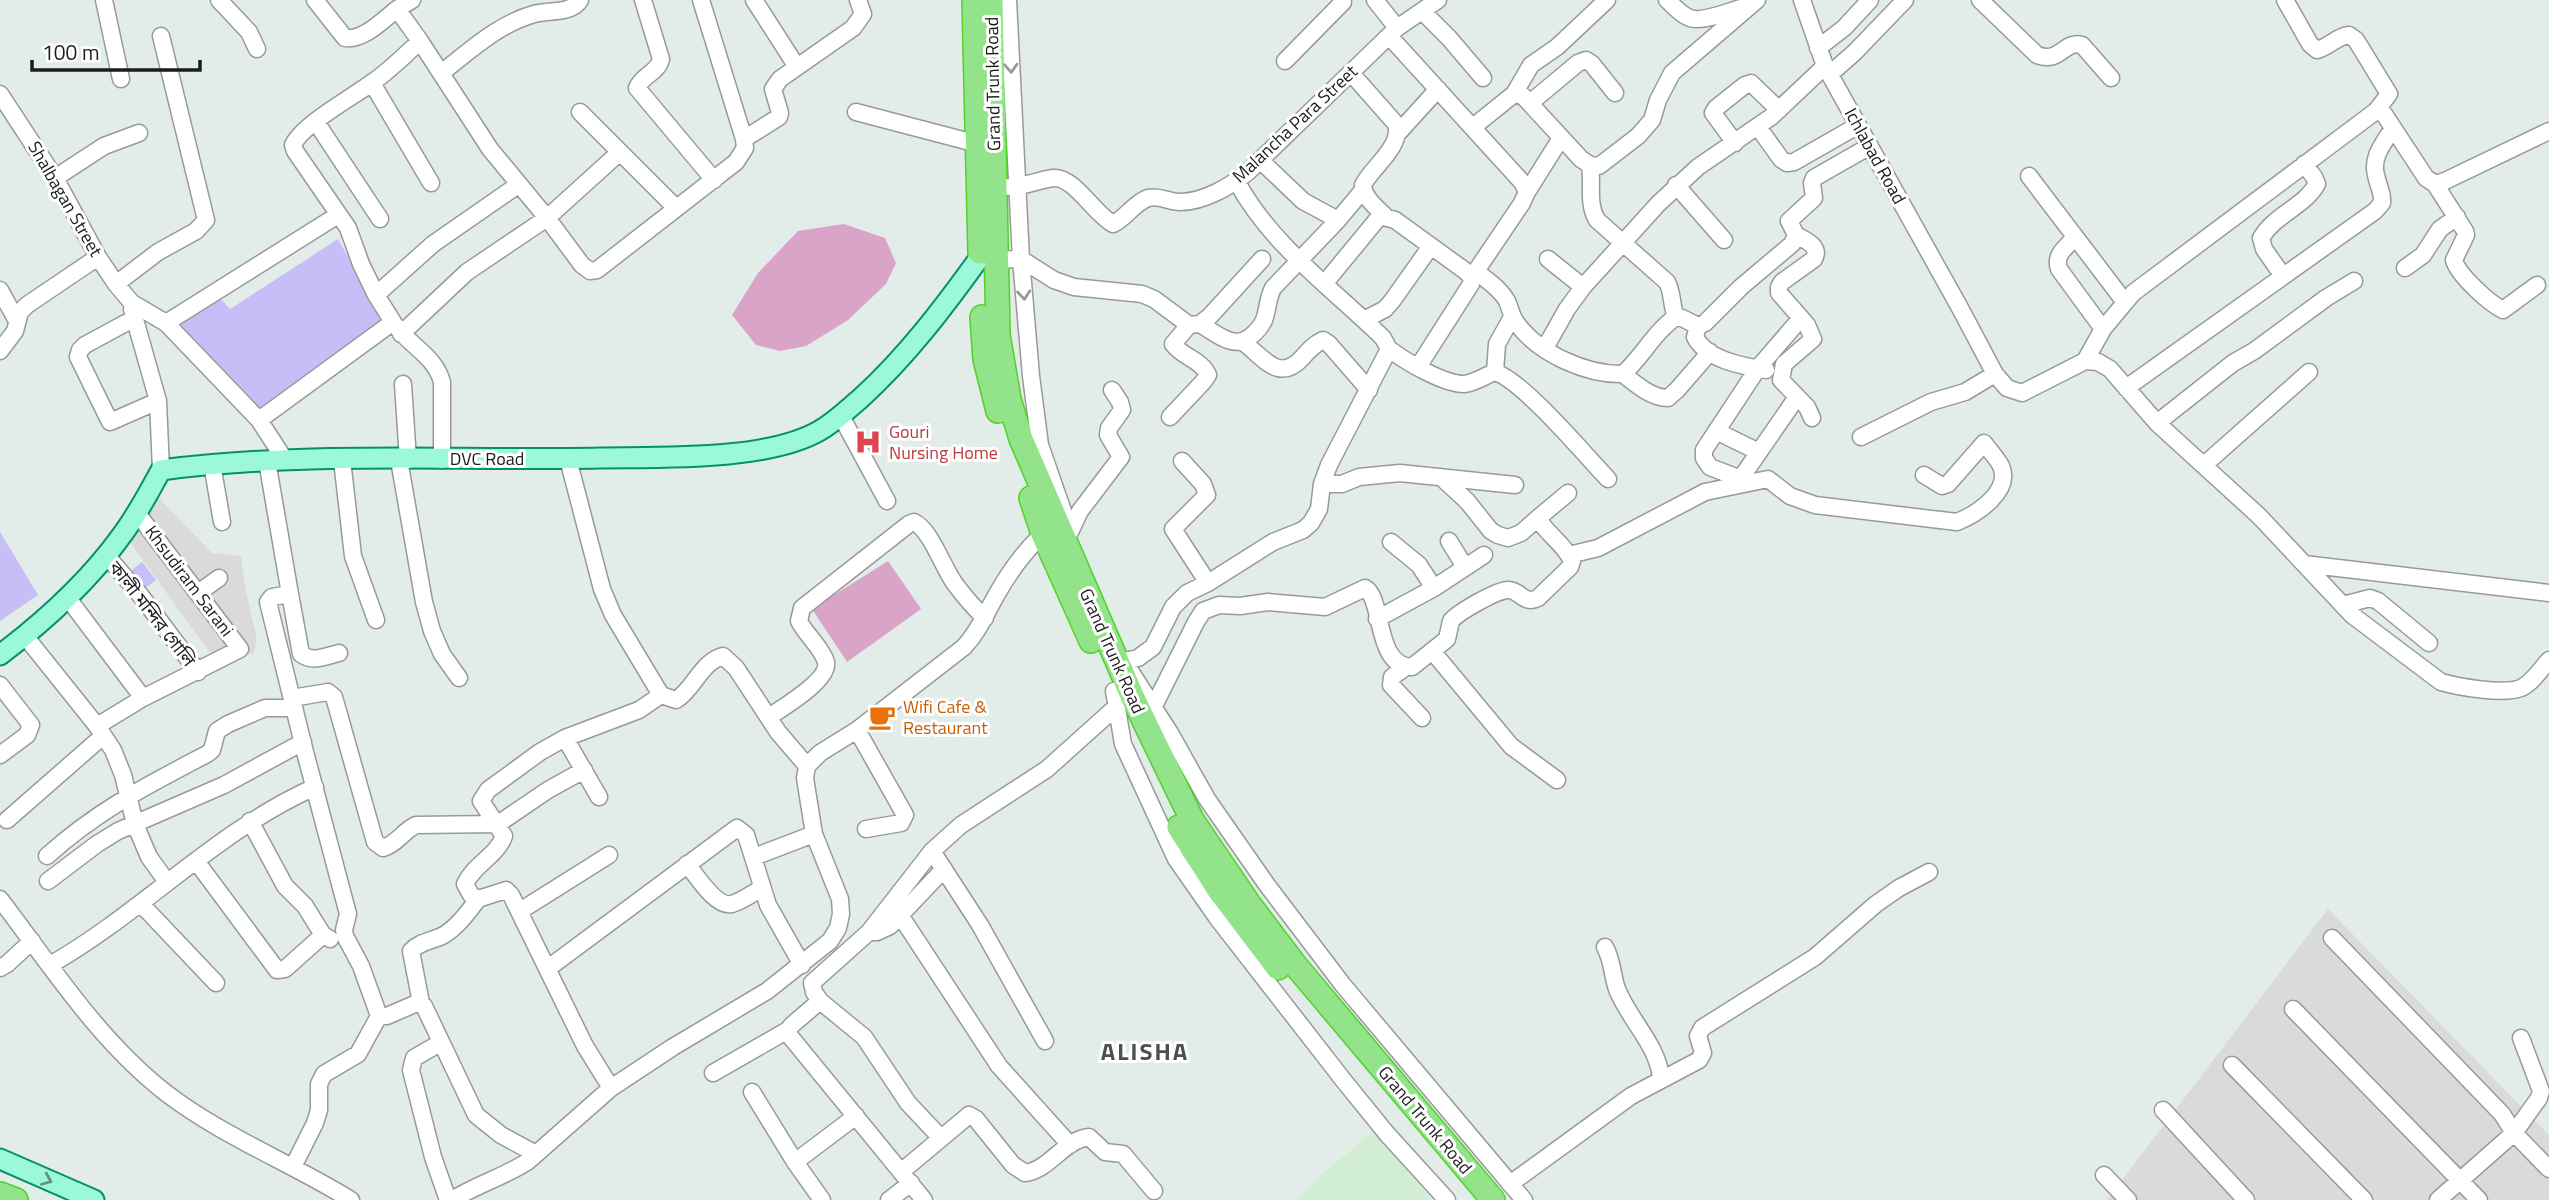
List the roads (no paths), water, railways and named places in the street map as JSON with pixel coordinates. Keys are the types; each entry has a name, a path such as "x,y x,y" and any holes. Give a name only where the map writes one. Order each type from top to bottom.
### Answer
{"highway":[{"name":"Grand Trunk Road","path":"974,0 978,144 997,188"},
{"name":"Grand Trunk Road","path":"991,0 997,188 988,258 983,339 990,387 1006,437 1072,558 1164,767 1192,820 1296,966 1493,1200"},
{"name":"Grand Trunk Road","path":"1057,530 1115,699 1183,835 1219,890 1291,985 1474,1200"},
{"path":"0,1194 16,1200"}],"main road":[{"name":"DVC Road","path":"161,470 276,460 685,457 791,443 819,431 841,416 876,384 988,258"},
{"path":"0,655 67,597 106,555 137,513 161,470"},
{"path":"0,1160 94,1200"}],"street":[{"path":"104,0 121,79"},
{"path":"219,0 248,32 257,49"},
{"path":"316,0 339,32 345,38 353,40 412,0"},
{"path":"441,73 510,22 537,13 571,8 580,0"},
{"path":"643,0 662,59 637,88 714,180"},
{"path":"397,9 483,139 582,265 590,271 597,270 714,180 742,155 745,148 701,0"},
{"path":"754,0 797,67"},
{"path":"744,139 779,117 773,89 780,79 860,21 863,14 858,0"},
{"path":"1008,0 997,188 1021,259 1038,433 1057,530"},
{"path":"1375,0 1393,32 1438,89 1522,182 1527,192"},
{"path":"1473,127 1514,94 1531,65 1557,47 1606,0"},
{"path":"1667,0 1681,14 1699,20 1753,2"},
{"name":"Ichlabad Road","path":"1802,0 1827,70 1995,374"},
{"path":"1818,48 1843,28 1870,0"},
{"path":"1545,348 1583,287 1676,185 1758,127 1827,70 1855,52 1905,0"},
{"path":"1980,0 2037,55 2047,59 2075,43 2081,45 2111,78"},
{"path":"2085,361 2103,329 2124,301 2376,111 2389,94 2356,40 2349,35 2342,36 2317,50 2310,44 2285,0"},
{"path":"1285,61 1341,1"},
{"path":"1514,94 1523,96 1581,159 1590,165 1599,166 1638,136 1652,120 1658,100 1672,73 1753,2"},
{"path":"1430,4 1449,38 1483,78"},
{"name":"Malancha Para Street","path":"997,188 1056,178 1069,182 1102,219 1113,224 1123,219 1141,201 1151,197 1178,202 1196,200 1237,182 1393,32 1430,4"},
{"path":"116,284 158,252 196,231 206,220 161,36"},
{"path":"420,41 372,83 316,122 295,140 293,145 348,228 376,295 397,328 431,359 439,371 442,383 442,460"},
{"path":"1530,103 1578,63 1586,60 1615,93"},
{"path":"1351,73 1396,124 1399,132"},
{"path":"372,83 431,183"},
{"path":"1735,143 1713,113 1745,85 1751,83 1757,87 1779,110"},
{"path":"988,258 1021,259 1054,280 1074,287 1142,294 1195,325 1231,342 1243,342 1255,333 1264,320 1266,301 1273,288 1363,190 1364,181 1399,132 1438,89"},
{"name":"Shalbagan Street","path":"0,94 55,178 98,257 133,311"},
{"path":"2376,111 2384,114 2426,178 2435,184 2464,226 2466,235 2456,255 2455,265 2495,306 2503,310 2537,285"},
{"path":"580,112 676,208"},
{"path":"856,112 978,144"},
{"path":"316,122 380,219"},
{"path":"1758,127 1781,159 1787,163 1794,162 1857,126"},
{"path":"2126,388 2382,203 2383,194 2375,174 2375,158 2393,128"},
{"path":"2435,184 2549,131"},
{"path":"55,178 104,146 139,132"},
{"path":"1418,367 1561,138"},
{"path":"1812,418 1807,407 1781,380 1781,372 1788,359 1813,339 1813,334 1779,293 1782,282 1817,255 1811,244 1796,235 1789,221 1814,198 1814,178 1870,146"},
{"path":"259,419 397,328 467,272 547,218 620,152"},
{"path":"1260,160 1303,201 1338,220"},
{"path":"2283,276 2264,249 2261,238 2267,228 2312,193 2317,184 2304,164"},
{"path":"1590,165 1590,203 1593,213 1667,282 1676,317"},
{"path":"2029,176 2124,301"},
{"path":"1237,182 1246,198 1299,260 1383,338 1389,349 1418,367 1462,384 1475,382 1494,372 1504,375 1526,393 1608,479"},
{"path":"376,295 433,244 518,185"},
{"path":"1676,185 1724,240"},
{"path":"1363,190 1384,215 1500,292 1520,329 1559,359 1583,368 1623,374 1657,397 1668,398 1710,352"},
{"path":"166,324 338,215"},
{"path":"1324,284 1376,219 1384,215"},
{"path":"2405,268 2423,255 2440,229 2457,216"},
{"path":"1623,374 1668,322 1676,317 1698,326 1705,323 1741,287 1792,244 1796,235"},
{"path":"2075,238 2056,261 2103,329"},
{"path":"1364,320 1377,314 1392,301 1431,246"},
{"path":"0,351 15,331 20,313 27,305 98,257"},
{"path":"1170,417 1208,374 1174,344 1262,259"},
{"path":"1549,259 1583,287"},
{"path":"2157,423 2233,363 2354,281"},
{"path":"0,290 18,321"},
{"path":"133,311 166,324 259,419 276,460 290,594 301,654 314,659 339,653"},
{"path":"133,311 158,401 161,470"},
{"path":"133,311 85,345 78,357 110,422 158,401"},
{"path":"1494,372 1497,344 1512,317"},
{"path":"1745,480 1710,467 1704,458 1704,450 1758,368 1801,318"},
{"path":"1698,326 1695,337 1700,346 1710,352 1734,363 1781,372"},
{"path":"1243,342 1278,369 1287,371 1316,343 1323,341 1329,344 1369,390"},
{"path":"1124,661 1146,654 1153,647 1180,599 1273,541 1303,530 1311,523 1319,509 1322,484 1329,465 1389,349"},
{"path":"1861,438 1931,402 1977,386 1995,374 2007,388 2022,393 2085,361 2098,362 2110,369 2157,423 2259,516 2343,605 2441,682 2507,690 2521,688 2531,681 2549,660"},
{"path":"2204,466 2309,372"},
{"path":"403,384 404,460 424,603 442,654 459,678"},
{"path":"440,1043 414,1058 411,1070 435,1166 450,1200 511,1171 537,1154 611,1088 767,990 803,965 830,941 838,928 840,899 814,834 805,778 807,766 820,753 858,730 964,647 976,634 1009,575 1080,511 1121,457 1108,435 1109,428 1122,410 1121,402 1112,390"},
{"path":"1745,480 1759,452 1797,397"},
{"path":"841,416 887,501"},
{"path":"1716,431 1759,452"},
{"path":"1569,555 1610,542 1705,492 1745,480 1769,479 1790,496 1815,505 1957,522 1970,517 1983,507 2001,486 2003,476 2001,466 1984,443 1948,484 1938,485 1924,475"},
{"path":"568,459 602,589 613,615 661,695 676,700 715,658 723,656 736,668 778,732 807,766"},
{"path":"342,460 354,556 376,620"},
{"path":"1182,461 1203,484 1207,495 1173,529 1208,583"},
{"path":"212,464 222,522"},
{"path":"1322,484 1342,484 1378,473 1400,472 1515,485"},
{"path":"1441,477 1467,501 1491,531 1508,538 1521,533 1568,493"},
{"name":"Khsudiram Sarani","path":"137,513 240,649 198,673"},
{"path":"1422,718 1391,684 1392,677 1406,667 1418,663 1447,639 1451,621 1455,616 1503,591 1516,592 1525,600 1532,601 1570,567 1572,561 1569,555 1538,518"},
{"path":"769,717 811,687 825,671 826,661 799,621 802,608 909,524 914,522 925,530 953,582 985,618"},
{"path":"1449,541 1465,567"},
{"path":"1391,542 1419,565 1434,588"},
{"name":"কালী মন্দির গোলি","path":"106,555 141,596 198,673"},
{"path":"1377,619 1434,588 1484,555"},
{"path":"2304,565 2549,593"},
{"path":"198,593 219,578"},
{"path":"1154,706 1196,622 1210,607 1268,602 1325,607 1365,588 1373,595 1377,619 1389,651 1406,667"},
{"path":"290,594 272,597 268,602 348,914 345,936 366,979 379,1016 358,1054 324,1074 319,1084 319,1110 315,1123 293,1167"},
{"path":"67,597 144,698"},
{"path":"2343,605 2370,598 2378,601 2429,643"},
{"path":"1104,632 1154,706 1207,799 1267,885 1343,985 1524,1200"},
{"path":"25,636 113,750 123,775 135,824 149,857 167,882"},
{"path":"1433,652 1511,746 1558,780"},
{"path":"7,820 100,731 144,698 198,673"},
{"path":"0,685 31,725 27,735 0,755"},
{"path":"47,856 89,820 128,795 207,754 215,745 217,732 228,724 256,710 293,703 328,692 334,698 375,842 379,847 389,847 416,825 498,824 548,790 584,770"},
{"path":"478,899 471,895 465,884 474,870 503,841 504,836 481,802 485,794 540,752 565,738 639,710 661,695"},
{"path":"940,1137 908,1103 864,1037 820,1001 812,983 869,932 932,851 961,825 1047,769 1115,699"},
{"path":"1115,699 1123,744 1176,859 1189,879 1353,1091 1447,1200"},
{"path":"858,730 905,815 901,823 866,829"},
{"path":"565,738 599,797"},
{"path":"47,881 97,844 223,785 303,742"},
{"path":"50,965 83,946 250,821 286,800 315,788"},
{"path":"250,821 285,886 305,906 323,935 333,940 345,936"},
{"path":"547,968 737,828 746,835 768,905 803,965"},
{"path":"754,857 814,834"},
{"path":"932,851 980,925 1045,1041"},
{"path":"520,911 609,855"},
{"path":"196,861 277,970 285,969 323,935"},
{"path":"687,863 714,898 723,904 730,904 762,888"},
{"path":"869,932 883,930 944,869"},
{"path":"1510,1184 1631,1096 1702,1058 1698,1036 1702,1028 1815,957 1876,904 1929,872"},
{"path":"537,1154 501,1135 476,1115 421,1003 411,951 454,928 478,899 506,890 520,911 584,1046 611,1088"},
{"path":"0,899 89,1015 128,1058 167,1093 213,1123 351,1200"},
{"path":"141,904 216,983"},
{"path":"900,915 999,1066 1070,1145"},
{"path":"2332,938 2502,1114 2514,1133 2549,1169"},
{"path":"0,968 32,941"},
{"path":"1605,947 1612,960 1617,988 1656,1055 1661,1078"},
{"path":"713,1073 789,1030 820,1001"},
{"path":"379,1016 387,1016 421,1003"},
{"path":"2293,1009 2479,1200"},
{"path":"789,1030 794,1042 924,1200"},
{"path":"2438,1200 2514,1133 2544,1097 2521,1038"},
{"path":"2232,1065 2364,1200"},
{"path":"752,1092 821,1200"},
{"path":"2162,1110 2246,1200"},
{"path":"795,1163 856,1116"},
{"path":"889,1200 940,1137 965,1116 973,1116 1013,1165 1025,1173 1034,1171 1079,1139 1089,1137 1105,1152 1119,1152 1154,1191"},
{"path":"2104,1175 2128,1200"}],"place":[{"name":"Gouri Nursing Home","path":"868,442"},
{"name":"Wifi Cafe & Restaurant","path":"882,717"}],"district":[{"name":"ALISHA","path":"1145,1052"}]}
